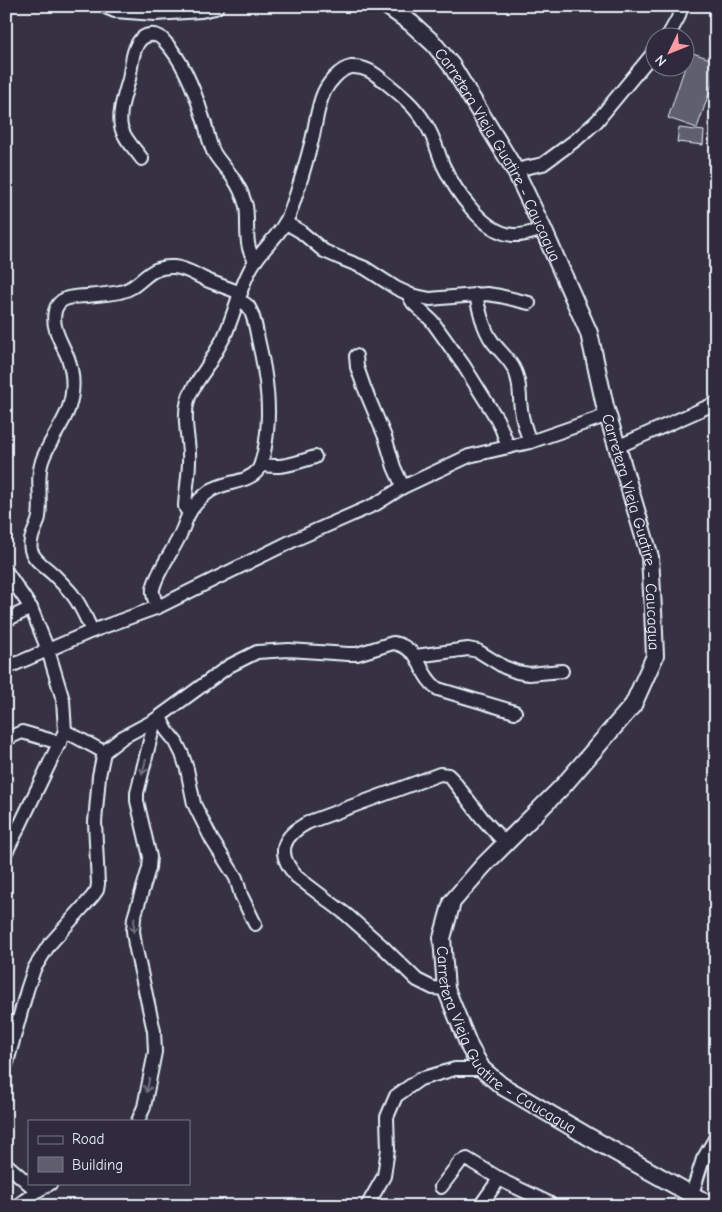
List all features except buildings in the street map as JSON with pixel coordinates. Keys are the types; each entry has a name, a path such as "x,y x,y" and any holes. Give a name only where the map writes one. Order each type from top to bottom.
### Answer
{"main road":[{"path":"108,6 114,9 155,12 201,9 215,6"},
{"name":"Carretera Vieja Guatire - Caucagua","path":"387,6 411,22 433,43 452,66 515,170 543,228 589,333 608,415 650,557 655,656 633,705 563,786 505,843 452,902 442,938 446,989 470,1048 482,1069 502,1086 712,1206"}],"street":[{"path":"672,28 682,6"},
{"path":"154,35 155,12"},
{"path":"142,159 123,132 120,114 133,54 138,43 143,38 148,35 154,35 158,36 169,46 178,61 196,98 213,151 242,193 247,212 248,247 253,258 256,260"},
{"path":"515,170 542,164 577,139 597,121 644,64"},
{"path":"190,512 185,506 189,464 187,403 192,390 224,336 256,260 286,224 312,140 322,98 329,84 338,74 348,68 365,68 374,73 417,111 430,131 452,182 467,203 491,228 502,233 514,235 527,234 543,228"},
{"path":"286,224 300,231 324,251 366,268 396,288 411,295 430,299 476,294 500,296 529,302"},
{"path":"92,631 80,604 63,584 37,560 31,545 39,513 38,480 42,461 45,452 63,422 72,394 70,367 68,358 57,335 54,322 55,312 57,305 72,297 127,290 152,271 164,267 172,267 187,270 240,296 252,314 267,381 269,419 261,464 254,474 248,478 218,486 211,490 199,500 190,512 178,539 155,581 153,595 158,607"},
{"path":"476,294 488,334 512,364 518,378 522,420 530,442"},
{"path":"411,295 411,300 432,321 497,419 508,447"},
{"path":"356,356 357,367 364,387 403,487"},
{"path":"617,447 716,403"},
{"path":"6,668 92,631 158,607 294,540 376,504 403,487 469,456 530,442 608,415"},
{"path":"261,464 274,467 315,457"},
{"path":"6,571 31,608 48,650 62,700 63,737 6,852"},
{"path":"6,620 31,608"},
{"path":"6,1066 34,969 49,946 97,890 95,822 99,776 104,752 123,737 158,718 229,666 258,652 290,650 356,654 393,642 405,646 416,656 426,677 438,689 515,712"},
{"path":"416,656 468,649 478,652 517,672 529,674 562,671"},
{"path":"158,718 176,742 182,754 194,804 212,840 236,878 241,895 255,924"},
{"path":"138,1120 144,1107 155,1052 155,1042 133,931 134,918 149,868 150,857 137,800 139,786 158,718"},
{"path":"6,739 22,732 63,737 104,752"},
{"path":"446,989 433,988 417,980 382,946 329,900 297,877 291,871 284,856 285,845 294,831 310,822 440,774 448,775 482,818 505,843"},
{"path":"367,1206 384,1176 388,1149 387,1117 396,1096 420,1079 455,1069 482,1069"},
{"path":"692,1194 704,1159 716,1137"},
{"path":"441,1188 460,1162 467,1159 549,1203 547,1206"},
{"path":"6,1164 28,1183"},
{"path":"480,1206 500,1178"},
{"path":"29,1184 37,1191"},
{"path":"17,1206 50,1184"}]}
